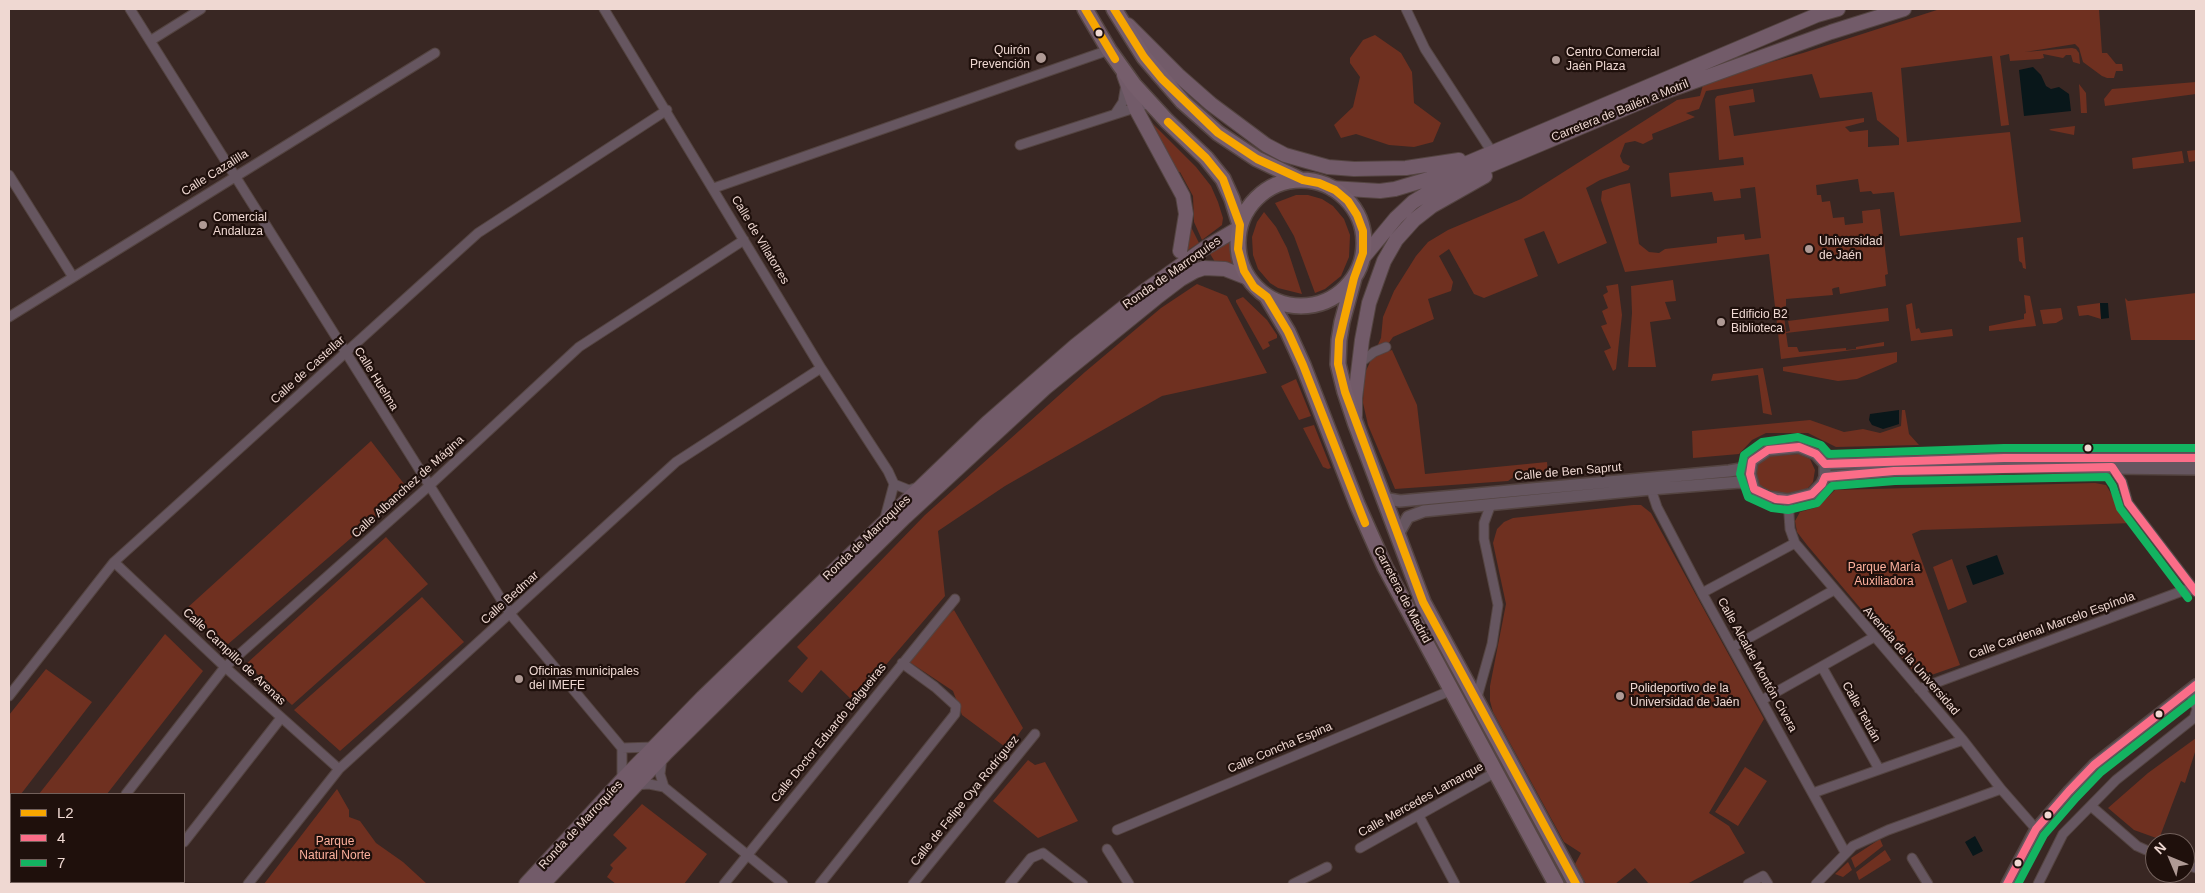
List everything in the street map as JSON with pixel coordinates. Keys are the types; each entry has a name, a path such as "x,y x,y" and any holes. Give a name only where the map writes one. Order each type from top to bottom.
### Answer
{"highway":[{"path":"1085,9 1143,106 1216,169 1228,189 1240,227 1239,256 1248,278 1267,297 1291,306 1312,306 1337,295 1354,278 1362,259 1364,236 1358,215 1344,197 1319,183 1303,180 1257,159 1211,127 1156,72 1144,57 1116,12"},
{"path":"1240,227 1249,208 1263,193 1282,183 1303,180"},
{"name":"Carretera de Madrid","path":"1354,278 1342,322 1338,364 1342,384 1355,422 1423,602 1576,884"},
{"name":"Carretera de Madrid","path":"1267,297 1288,332 1303,365 1357,504 1385,567 1452,690 1494,773 1556,884"}],"main road":[{"name":"Carretera de Bailén a Motril","path":"1330,188 1367,192 1395,189 1432,178 1475,158 1817,15 1838,9"},
{"name":"Carretera de Bailén a Motril","path":"1362,259 1396,218 1425,194 1662,93 1831,32 1904,9"},
{"path":"1116,12 1178,75 1211,104 1266,145 1285,155 1321,165 1354,169 1406,168 1475,158"},
{"path":"1143,106 1183,196 1186,214 1180,251"},
{"path":"1355,422 1355,398 1362,340 1375,283 1384,261 1396,240 1414,220 1432,206 1507,163 1521,152"},
{"name":"Ronda de Marroquíes","path":"526,884 628,783 883,521 987,423 1075,346 1169,273 1240,227"},
{"name":"Ronda de Marroquíes","path":"659,751 960,465 1089,351 1181,278 1195,271 1204,268 1225,269 1248,278"},
{"name":"Ronda de Marroquíes","path":"543,884 628,783"}],"street":[{"name":"Calle Huelma","path":"130,9 511,615 622,748"},
{"path":"150,41 201,9"},
{"name":"Calle de Villatorres","path":"604,9 894,484"},
{"path":"1406,9 1425,49 1492,152"},
{"path":"714,188 1109,50"},
{"name":"Calle Cazalilla","path":"9,317 435,53"},
{"path":"1115,114 1123,102 1124,75"},
{"path":"1020,145 1143,106"},
{"name":"Calle de Castellar","path":"9,696 114,562 478,233 667,110"},
{"path":"9,175 72,277"},
{"name":"Calle Albanchez de Mágina","path":"127,793 225,668 429,486 579,347 744,240"},
{"path":"1360,363 1374,352 1386,347 1367,345 1362,340"},
{"name":"Calle Bedmar","path":"248,884 339,769 511,615 676,462 822,368"},
{"path":"1799,447 1816,454 1825,464 1825,476 1822,484 1812,494 1788,500 1768,497 1754,488 1750,474 1752,461 1768,450 1799,447"},
{"path":"1825,464 2004,458 2196,458"},
{"name":"Calle de Ben Saprut","path":"1383,498 1400,501 1729,471 1741,469 1752,461"},
{"path":"1825,476 1894,471 2112,467 2196,469"},
{"path":"2112,467 2122,482 2128,503 2195,591"},
{"name":"Calle de Ben Saprut","path":"1397,536 1407,519 1415,513 1491,504 1740,482 1754,488"},
{"path":"883,521 894,484 909,490 922,485"},
{"name":"Calle Alcalde Montón Civera","path":"1651,489 1657,507 1702,593 1845,852"},
{"name":"Avenida de la Universidad","path":"1788,500 1790,529 1795,543 1963,740 2001,789 2036,829"},
{"path":"1476,702 1492,644 1498,605 1484,539 1484,523 1491,504"},
{"path":"1702,593 1795,543"},
{"name":"Calle Campillo de Arenas","path":"114,562 225,668 339,769"},
{"path":"1733,647 1834,590"},
{"name":"Calle Cardenal Marcelo Espínola","path":"1919,689 2185,590 2195,591"},
{"name":"Calle Doctor Eduardo Balgueiras","path":"724,884 955,599"},
{"path":"1762,700 1874,637"},
{"path":"820,884 955,714 956,706 935,687 902,663"},
{"name":"Calle Tetuán","path":"1822,667 1879,769"},
{"path":"2010,883 2036,829 2094,765 2193,688 2196,706"},
{"name":"Calle Concha Espina","path":"1117,830 1452,690"},
{"path":"2038,884 2063,834 2116,780 2194,718 2196,712"},
{"path":"185,841 281,718"},
{"name":"Calle de Felipe Oya Rodríguez","path":"914,884 1035,734"},
{"path":"1813,793 1963,740"},
{"path":"664,787 660,774 659,751 622,748 628,783 664,787 783,884"},
{"name":"Calle Mercedes Lamarque","path":"1360,848 1494,773"},
{"path":"1816,884 1845,852 1853,846 1888,830 2001,789"},
{"path":"2090,806 2137,846 2145,850"},
{"path":"1419,816 1455,884"},
{"path":"1107,849 1129,884"},
{"path":"1010,884 1031,858 1043,853 1083,884"},
{"path":"1912,858 1928,884"},
{"path":"1293,884 1304,882 1327,867"},
{"path":"1748,884 1763,876 1768,884"}],"green space":[{"path":"1940,9 2099,9 2102,53 2107,53 2116,64 2122,64 2123,71 2116,71 2114,78 2102,76 2083,62 2079,48 2075,44 2025,52 2072,48 2076,49 2079,53 2080,64 2073,62 2071,55 2066,55 2063,58 2043,54 2044,58 2040,59 2010,61 2009,54 2000,56 2009,125 2001,126 1992,56 1901,68 1907,142 2010,132 2021,222 1900,236 1894,192 1873,194 1871,191 1860,192 1858,179 1816,185 1817,195 1821,195 1822,202 1830,201 1833,218 1844,217 1845,225 1863,223 1862,211 1880,209 1888,274 1885,275 1886,286 1840,294 1839,287 1832,289 1833,295 1786,299 1786,306 1783,307 1786,332 1790,331 1788,321 1888,308 1889,321 1786,333 1788,347 1797,347 1799,352 1846,348 1846,350 1856,349 1856,347 1884,342 1884,346 1781,359 1769,254 1625,272 1601,200 1602,191 1620,185 1630,183 1639,244 1649,252 1659,253 1665,249 1717,243 1717,237 1744,234 1745,240 1761,238 1755,187 1740,189 1741,198 1714,201 1712,192 1671,197 1669,173 1744,165 1743,157 1719,160 1715,99 1717,96 1753,89 1755,102 1729,106 1734,136 1864,118 1864,122 1845,127 1850,132 1868,130 1868,147 1899,145 1899,138 1877,120 1872,92 1820,98 1812,74 1706,91 1699,109 1686,113 1695,117 1652,134 1653,139 1643,144 1635,141 1625,143 1620,156 1623,163 1630,166 1628,170 1600,180 1586,188 1607,243 1558,264 1544,231 1524,239 1538,276 1484,298 1474,294 1449,249 1439,256 1453,282 1451,291 1428,299 1434,319 1393,337 1386,347 1386,352 1392,350 1417,405 1425,474 1547,462 1548,473 1515,476 1508,481 1395,489 1368,425 1363,403 1364,375 1381,338 1383,317 1394,291 1416,256 1428,242 1448,230 1521,199 1677,100 1700,96 1704,81 1803,53"},
{"path":"1375,35 1401,53 1412,72 1414,103 1441,123 1433,142 1414,147 1389,145 1356,134 1341,138 1334,125 1353,107 1360,77 1350,63 1350,58 1363,40"},
{"path":"2196,82 2196,94 2105,106 2104,99 2112,89"},
{"path":"2079,84 2086,93 2087,113 2081,113"},
{"path":"1145,116 1196,167 1211,186 1223,218 1222,225 1202,240 1194,222 1193,196 1180,172 1177,173"},
{"path":"2075,126 2074,135 2049,130 2051,129"},
{"path":"2196,150 2196,161 2189,162 2187,151"},
{"path":"2182,151 2184,163 2133,169 2132,158"},
{"path":"1296,195 1308,195 1322,199 1333,206 1344,219 1350,235 1349,257 1341,276 1325,289 1315,293 1294,236 1275,203"},
{"path":"1264,212 1276,227 1287,248 1302,294 1278,288 1270,283 1258,269 1253,255 1252,237 1257,222"},
{"path":"1190,225 1199,243 1188,250 1186,249"},
{"path":"2023,237 2026,269 2023,268 2022,263 2019,261 2017,238"},
{"path":"1230,239 1234,267 1215,262 1209,252"},
{"path":"1673,280 1676,301 1665,302 1671,319 1650,322 1656,367 1628,367 1632,313 1631,286"},
{"path":"1197,284 1227,296 1267,373 1162,396 1005,486 938,531 945,596 854,702 821,670 802,693 788,681 808,658 797,647 925,515 1085,372 1161,308"},
{"path":"1618,284 1622,315 1616,369 1613,371 1604,351 1611,348 1601,326 1607,324 1602,311 1608,308 1603,295 1608,292 1606,286"},
{"path":"2196,293 2196,340 2131,340 2125,298 2128,301"},
{"path":"2024,295 2030,296 2036,326 1989,331 1989,326 2024,319 2024,314 2026,313"},
{"path":"1243,297 1267,320 1277,335 1277,338 1268,342 1270,346 1263,350 1236,302 1236,300"},
{"path":"1912,303 1916,329 1919,328 1921,333 1952,329 1953,336 1911,341 1906,305"},
{"path":"2100,303 2101,319 2088,315 2079,316 2077,306"},
{"path":"2061,308 2063,319 2056,323 2043,324 2040,310"},
{"path":"1897,352 1897,362 1857,379 1838,381 1783,371 1783,367"},
{"path":"1763,368 1772,415 1763,413 1758,375 1711,381 1713,374"},
{"path":"1296,379 1311,416 1299,420 1281,386"},
{"path":"1902,410 1905,410 1909,434 1919,445 1836,447 1808,433 1766,433 1752,440 1739,454 1693,458 1692,431 1810,420 1844,432 1863,429 1880,433 1901,426"},
{"path":"1314,425 1331,468 1323,467 1303,428"},
{"path":"371,441 408,489 227,645 186,609"},
{"path":"1799,454 1810,459 1815,470 1813,482 1808,488 1800,492 1771,494 1759,488 1754,474 1755,468 1763,459 1770,456"},
{"name":"Parque María Auxiliadora","path":"2095,483 2106,485 2118,505 2133,523 1921,530 1912,534 1960,665 1920,679 1807,545 1797,532 1795,521 1800,512 1818,507 1835,490"},
{"name":"Polideportivo de la Universidad de Jaén","path":"1641,505 1651,513 1764,719 1709,813 1729,826 1745,853 1687,884 1649,884 1635,868 1615,884 1586,884 1575,864 1581,853 1564,842 1493,712 1490,701 1490,686 1506,604 1493,543 1497,529 1504,522 1513,518"},
{"path":"386,537 428,584 292,705 246,664"},
{"path":"1952,559 1967,602 1948,610 1933,567"},
{"path":"422,597 464,642 340,751 294,710"},
{"path":"954,610 1023,728 1008,749 962,715 953,691 908,661 940,622"},
{"path":"165,634 203,671 108,793 40,793"},
{"path":"46,669 92,702 22,793 10,793 9,810 9,715"},
{"path":"2196,738 2196,749 2185,783 2181,781 2161,833 2145,834 2134,830 2108,808 2148,773"},
{"path":"1028,760 1035,765 1045,762 1078,821 1038,838 993,801"},
{"path":"1745,767 1767,781 1738,826 1715,812"},
{"name":"Parque Natural Norte","path":"337,789 349,810 349,817 360,821 376,843 403,862 427,884 264,884"},
{"path":"642,804 707,854 684,884 616,884 607,877 613,868 610,865 627,848 613,835"},
{"path":"1880,839 1883,846 1855,868 1851,858"},
{"path":"1885,850 1891,860 1859,880 1856,872"},
{"path":"1848,862 1852,870 1843,877 1835,874"}],"shaded area":[{"path":"2033,67 2041,75 2046,86 2051,89 2059,87 2069,94 2071,111 2024,116 2019,70"},
{"path":"2100,303 2108,303 2109,318 2101,319"},
{"path":"1899,410 1899,424 1893,426 1883,429 1872,425 1869,420 1870,414"},
{"path":"1997,555 2004,574 1973,585 1966,566"},
{"path":"1975,836 1983,851 1973,856 1965,842"}],"transit line":[{"name":"L2","path":"1085,9 1115,59"},
{"name":"L2","path":"1114,9 1144,57 1162,79 1218,133 1257,159 1303,180 1319,183 1335,190 1348,201 1357,215 1363,231 1363,253 1354,278 1339,340 1338,364 1345,392 1423,602 1576,884"},
{"name":"L2","path":"1168,122 1206,158 1223,179 1240,225 1238,249 1244,271 1254,287 1267,297 1288,332 1303,365 1365,523"},
{"name":"7","path":"2188,598 2120,508 2113,486 2107,477 1895,481 1832,486 1817,503 1788,510 1772,508 1748,497 1740,474 1744,455 1762,442 1798,437 1821,445 1829,454 2004,448 2196,448"},
{"name":"4","path":"2196,458 2004,458 1825,464 1816,454 1799,447 1768,450 1752,461 1750,474 1754,489 1776,499 1788,500 1812,494 1822,484 1825,477 1894,471 2112,467 2122,482 2128,503 2196,592"},
{"name":"4","path":"2007,884 2036,829 2069,791 2094,765 2196,685"},
{"name":"7","path":"2018,884 2044,835 2076,798 2101,772 2196,698"}],"place":[{"name":"Quirón Prevención","path":"1041,58"},
{"name":"Centro Comercial Jaén Plaza","path":"1556,60"},
{"name":"Comercial Andaluza","path":"203,225"},
{"name":"Universidad de Jaén","path":"1809,249"},
{"name":"Edificio B2 Biblioteca","path":"1721,322"},
{"name":"Oficinas municipales del IMEFE","path":"519,679"},
{"name":"Polideportivo de la Universidad de Jaén","path":"1620,696"}]}
